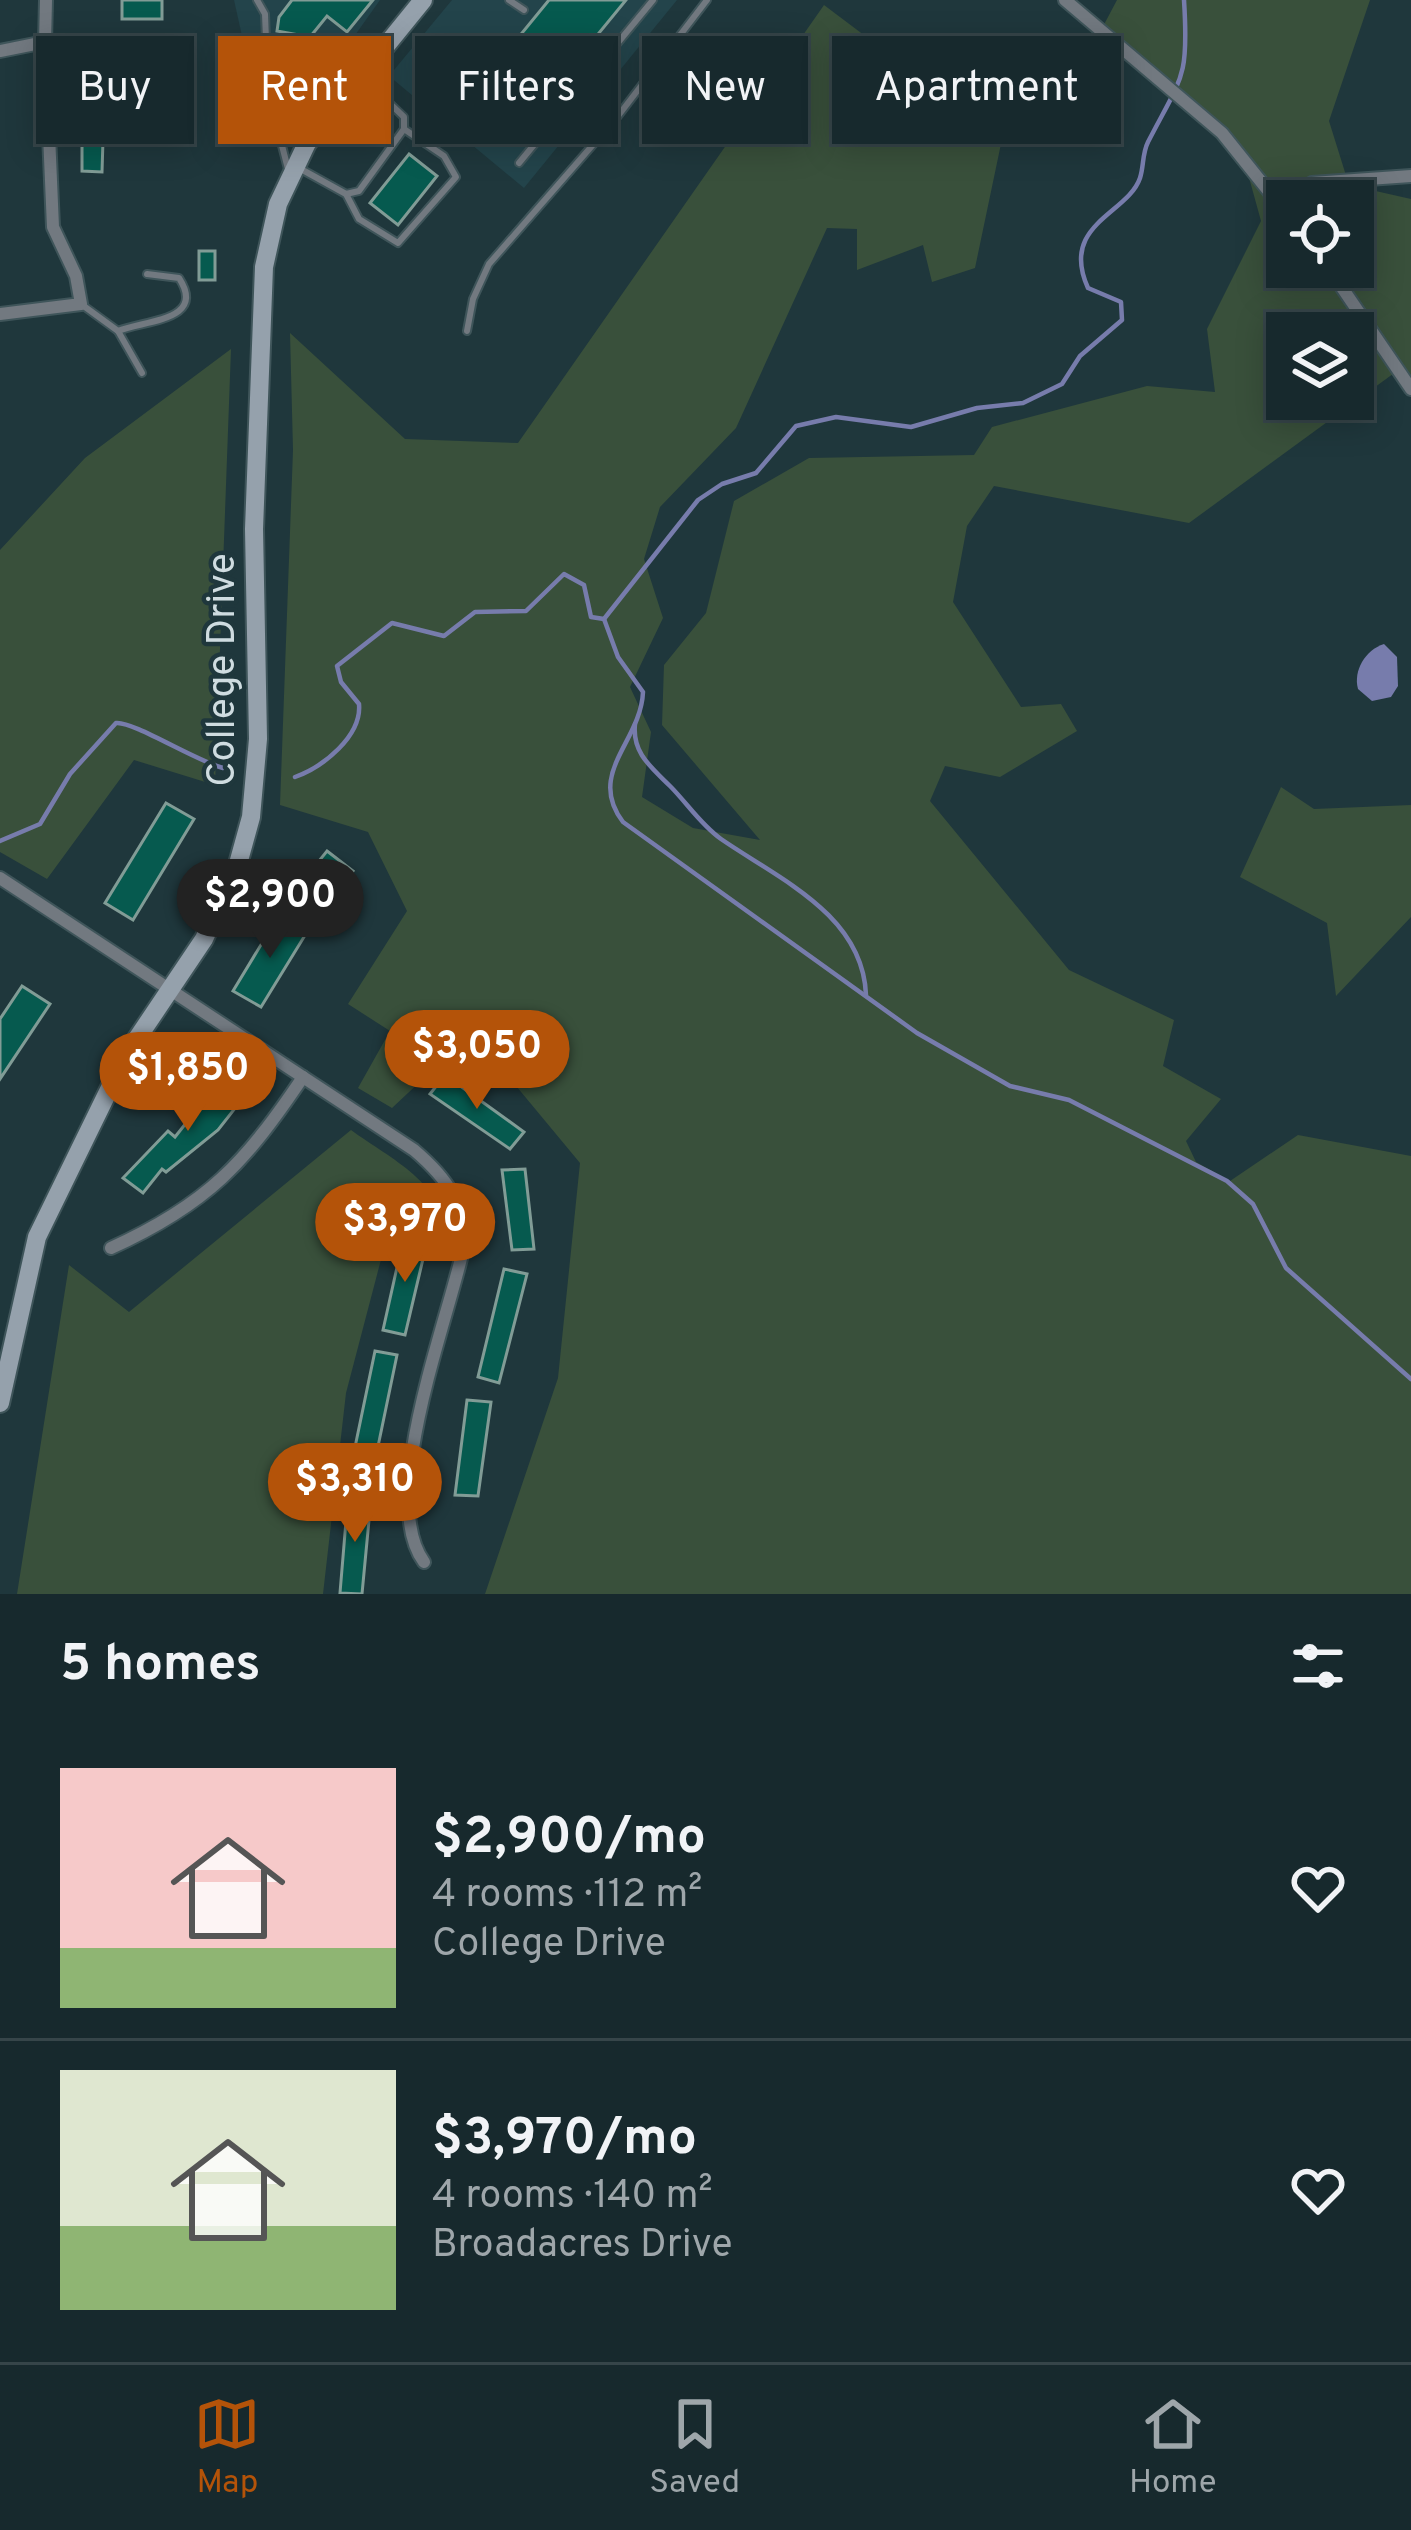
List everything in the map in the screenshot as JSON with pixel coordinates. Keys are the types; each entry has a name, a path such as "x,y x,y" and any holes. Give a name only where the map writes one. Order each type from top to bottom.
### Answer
{"main road":[{"name":"College Drive","path":"391,39 423,0"},
{"name":"College Drive","path":"0,1403 37,1237 125,1055 204,939 238,864 251,817 258,739 254,529 264,267 278,204 307,144"}],"street":[{"path":"45,36 46,0"},
{"path":"1064,0 1222,133 1266,188"},
{"path":"0,52 36,44"},
{"path":"0,314 81,304 76,276 53,227 49,144"},
{"path":"1354,180 1411,176"},
{"path":"1342,288 1411,389"},
{"path":"0,878 435,1168 456,1198 464,1223 464,1250 418,1435 406,1513 410,1539 424,1562"},
{"path":"111,1248 161,1224 237,1168 303,1077"}],"lane":[{"path":"257,0 265,14 268,91 293,172 346,194 359,191 404,129 404,117 391,105"},
{"path":"509,0 524,10"},
{"path":"520,163 653,0"},
{"path":"467,331 472,298 489,264 619,116 707,0"},
{"path":"346,194 359,220 398,243 417,226 456,177 443,156 404,129"},
{"path":"118,332 171,318 185,306 188,295 179,278 147,274"},
{"path":"81,304 118,332 142,373"}],"shaded area":[{"path":"234,0 380,0 354,36 242,36"},
{"path":"452,0 677,0 648,36 642,36 642,43 618,72 618,36 422,36"},
{"path":"415,45 415,98 391,74"},
{"path":"471,144 560,144 524,188"}],"green space":[{"path":"1117,0 1370,0 1329,121 1347,180 1266,180 1266,288 1374,288 1374,191 1411,199 1411,390 1397,371 1374,388 1374,312 1266,312 1266,420 1330,420 1189,523 994,486 967,526 953,602 1021,707 1061,704 1077,731 1000,777 945,766 930,801 1069,970 1174,1020 1163,1066 1221,1099 1186,1141 1196,1162 1230,1181 1298,1135 1411,1156 1411,1594 485,1594 558,1378 580,1163 472,1033 392,1108 358,1088 390,1031 348,1004 407,911 368,832 280,805 293,450 290,333 405,439 518,443 727,144 808,144 808,36 802,36 824,5 865,36 832,36 832,144 1001,144 975,268 932,282 923,245 857,270 857,229 827,228 736,428 660,507 644,559 663,618 630,687 651,732 642,797 693,828 760,840 662,725 664,665 706,613 734,501 809,458 974,455 992,427 1147,386 1215,392 1207,329 1261,221 1245,163 1226,140 1121,52 1121,36 1101,36"},
{"path":"231,349 215,785 134,760 47,879 0,852 0,550 85,458"},
{"path":"1281,787 1314,809 1411,805 1411,917 1336,996 1327,923 1240,877"},
{"path":"351,1130 400,1163 427,1189 444,1221 445,1241 389,1229 346,1393 323,1594 17,1594 69,1265 129,1312"}],"water":[{"path":"1384,644 1397,657 1398,686 1391,697 1372,701 1358,689 1357,675 1366,656"}],"building":[{"path":"122,0 162,0 162,19 122,19"},
{"path":"292,0 373,0 347,32 327,16 311,36 277,31 279,17"},
{"path":"549,0 626,0 597,36 520,36"},
{"path":"82,144 103,144 102,172 82,171"},
{"path":"409,154 437,176 398,225 370,203"},
{"path":"199,251 215,251 215,280 199,280"},
{"path":"166,803 194,819 133,920 105,903"},
{"path":"327,851 353,871 316,917 290,897"},
{"path":"279,915 307,932 261,1007 233,991"},
{"path":"22,986 50,1004 0,1079 0,1019"},
{"path":"224,1075 247,1093 218,1130 166,1172 162,1169 143,1193 123,1178 168,1131 175,1137"},
{"path":"445,1075 524,1132 510,1149 430,1094"},
{"path":"525,1169 534,1249 512,1250 502,1170"},
{"path":"404,1236 427,1242 405,1335 383,1330"},
{"path":"504,1269 527,1274 499,1383 478,1377"},
{"path":"375,1351 397,1355 371,1480 349,1476"},
{"path":"467,1400 491,1402 478,1496 455,1495"},
{"path":"348,1497 371,1499 362,1594 340,1593"}],"waterway":[{"path":"604,619 698,500 722,484 756,473 796,426 836,417 911,427 977,408 1023,403 1062,384 1080,356 1122,320 1121,302 1088,288 1082,249 1099,222 1140,178 1146,146 1181,76 1184,0"},
{"path":"295,777 328,758 354,728 359,704 341,682 337,666 392,623 444,636 475,612 526,611 564,574 584,585 591,617 604,619"},
{"path":"604,619 618,657 643,692 610,788 623,822 917,1033 1010,1086 1069,1100 1227,1181 1253,1204 1286,1268 1411,1379"},
{"path":"0,841 40,824 70,774 116,723 223,768"},
{"path":"635,724 644,759 707,827 792,885 834,921 861,967 866,995"}]}
